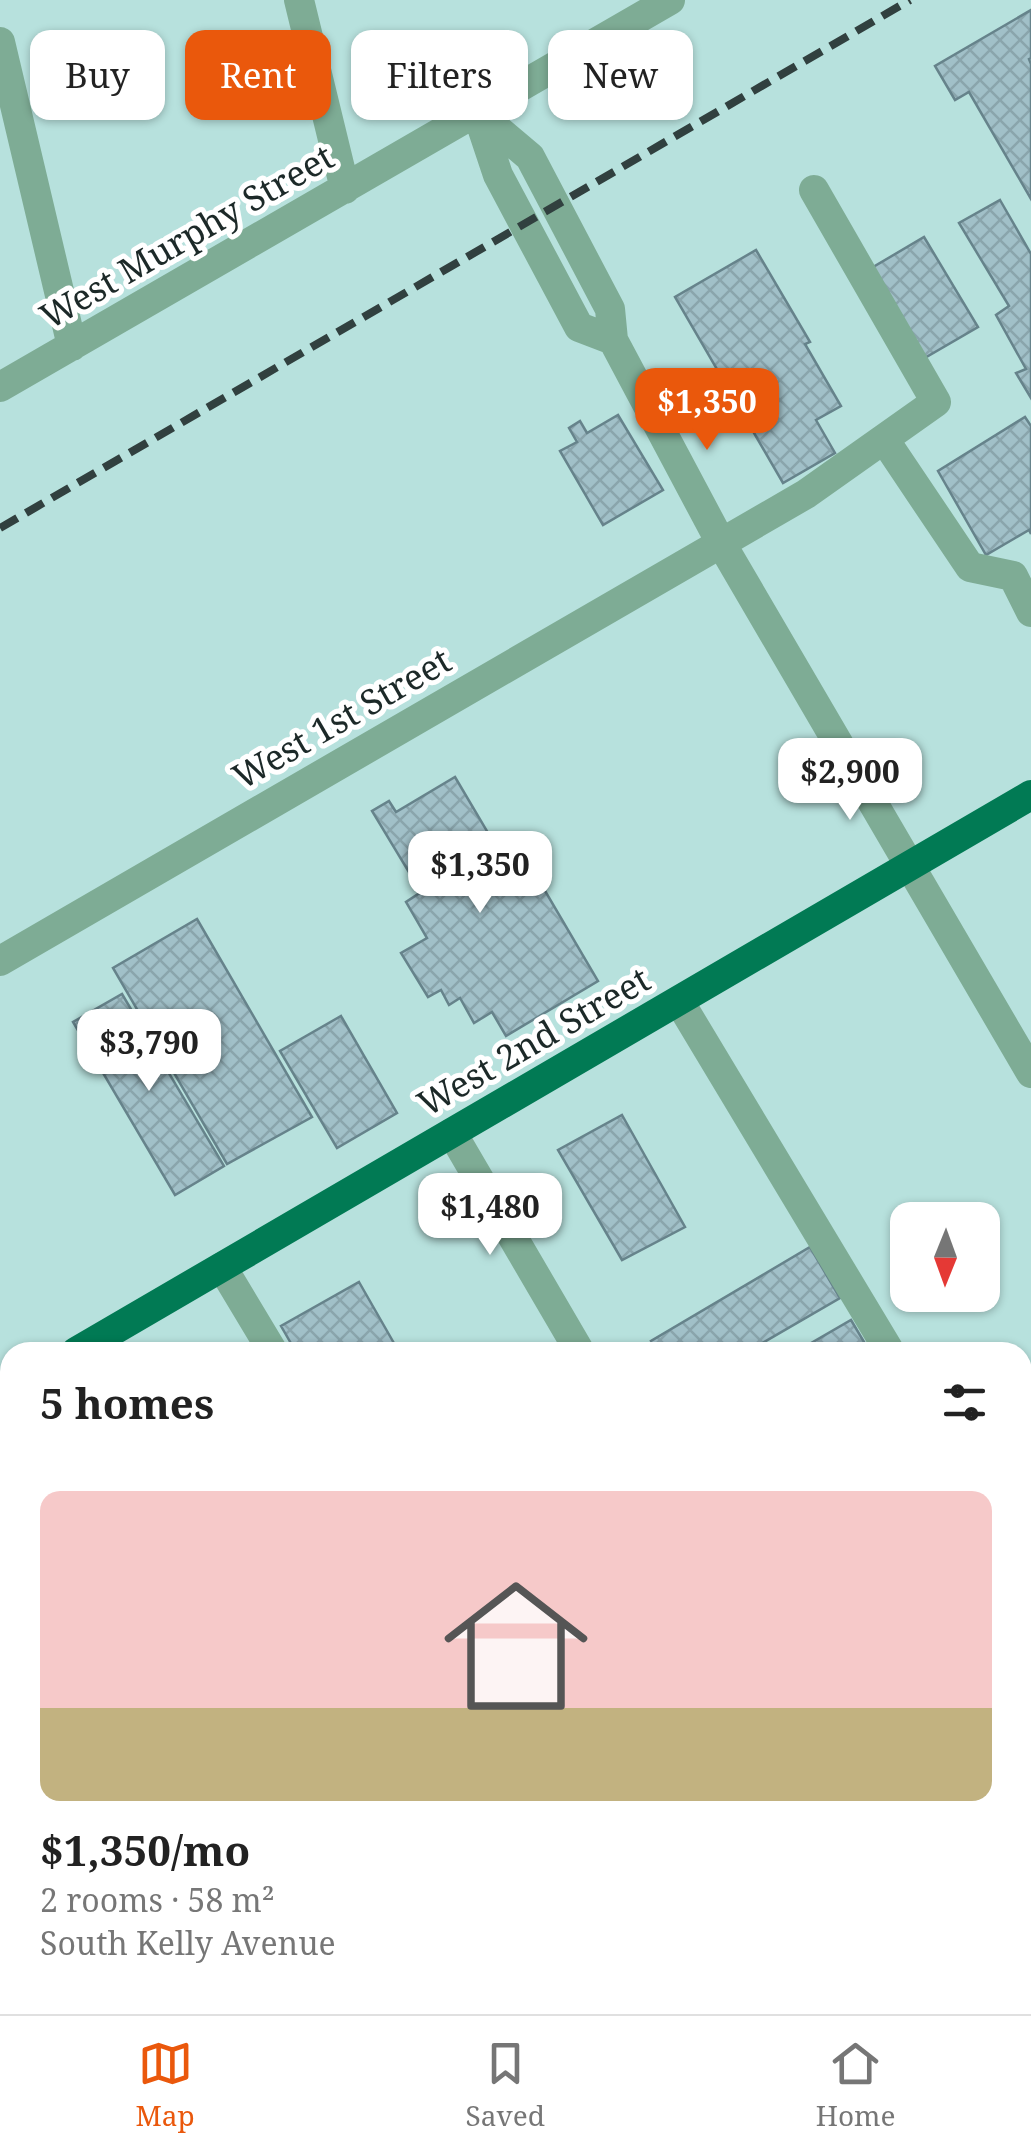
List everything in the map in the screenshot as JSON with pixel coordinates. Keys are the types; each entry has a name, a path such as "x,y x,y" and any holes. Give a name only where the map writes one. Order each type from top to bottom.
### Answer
{"main road":[{"name":"West 2nd Street","path":"93,1342 1031,795"}],"street":[{"path":"300,0 345,190"},
{"name":"West Murphy Street","path":"528,82 668,1"},
{"path":"0,42 72,346"},
{"name":"West Murphy Street","path":"0,388 463,120"},
{"path":"486,120 530,157 610,309 613,340 721,543 1031,1073"},
{"name":"West 1st Street","path":"0,961 806,494 936,402 814,190"},
{"path":"884,439 970,568 1014,576 1031,612"},
{"path":"679,1001 884,1342"},
{"path":"452,1133 574,1342"},
{"path":"222,1267 267,1342"}],"shaded area":[{"path":"0,0 1031,0 1031,1342 0,1342"}],"building":[{"path":"1031,10 1031,199 969,92 955,100 935,66"},
{"path":"1000,200 1031,254 1031,398 1016,373 1026,369 996,315 1009,306 959,223"},
{"path":"924,237 978,327 916,363 863,273"},
{"path":"756,250 810,342 805,344 841,406 816,420 835,453 783,483 675,297"},
{"path":"618,415 663,490 603,525 560,451 577,442 569,428 580,421 587,433"},
{"path":"1025,417 1031,426 1031,534 1029,530 986,555 938,471"},
{"path":"455,777 517,882 534,872 598,981 506,1036 492,1012 474,1023 460,998 449,1005 441,990 428,997 401,953 427,938 406,902 421,892 372,811 389,801 396,812"},
{"path":"197,919 312,1117 227,1164 113,968"},
{"path":"122,994 224,1166 175,1195 73,1022"},
{"path":"341,1016 397,1113 337,1148 280,1051"},
{"path":"622,1115 685,1227 622,1260 558,1150"},
{"path":"810,1247 840,1298 764,1342 651,1341"},
{"path":"359,1282 393,1342 290,1342 281,1326"},
{"path":"851,1320 864,1342 813,1342"}],"railway":[{"path":"0,528 910,0"}]}
